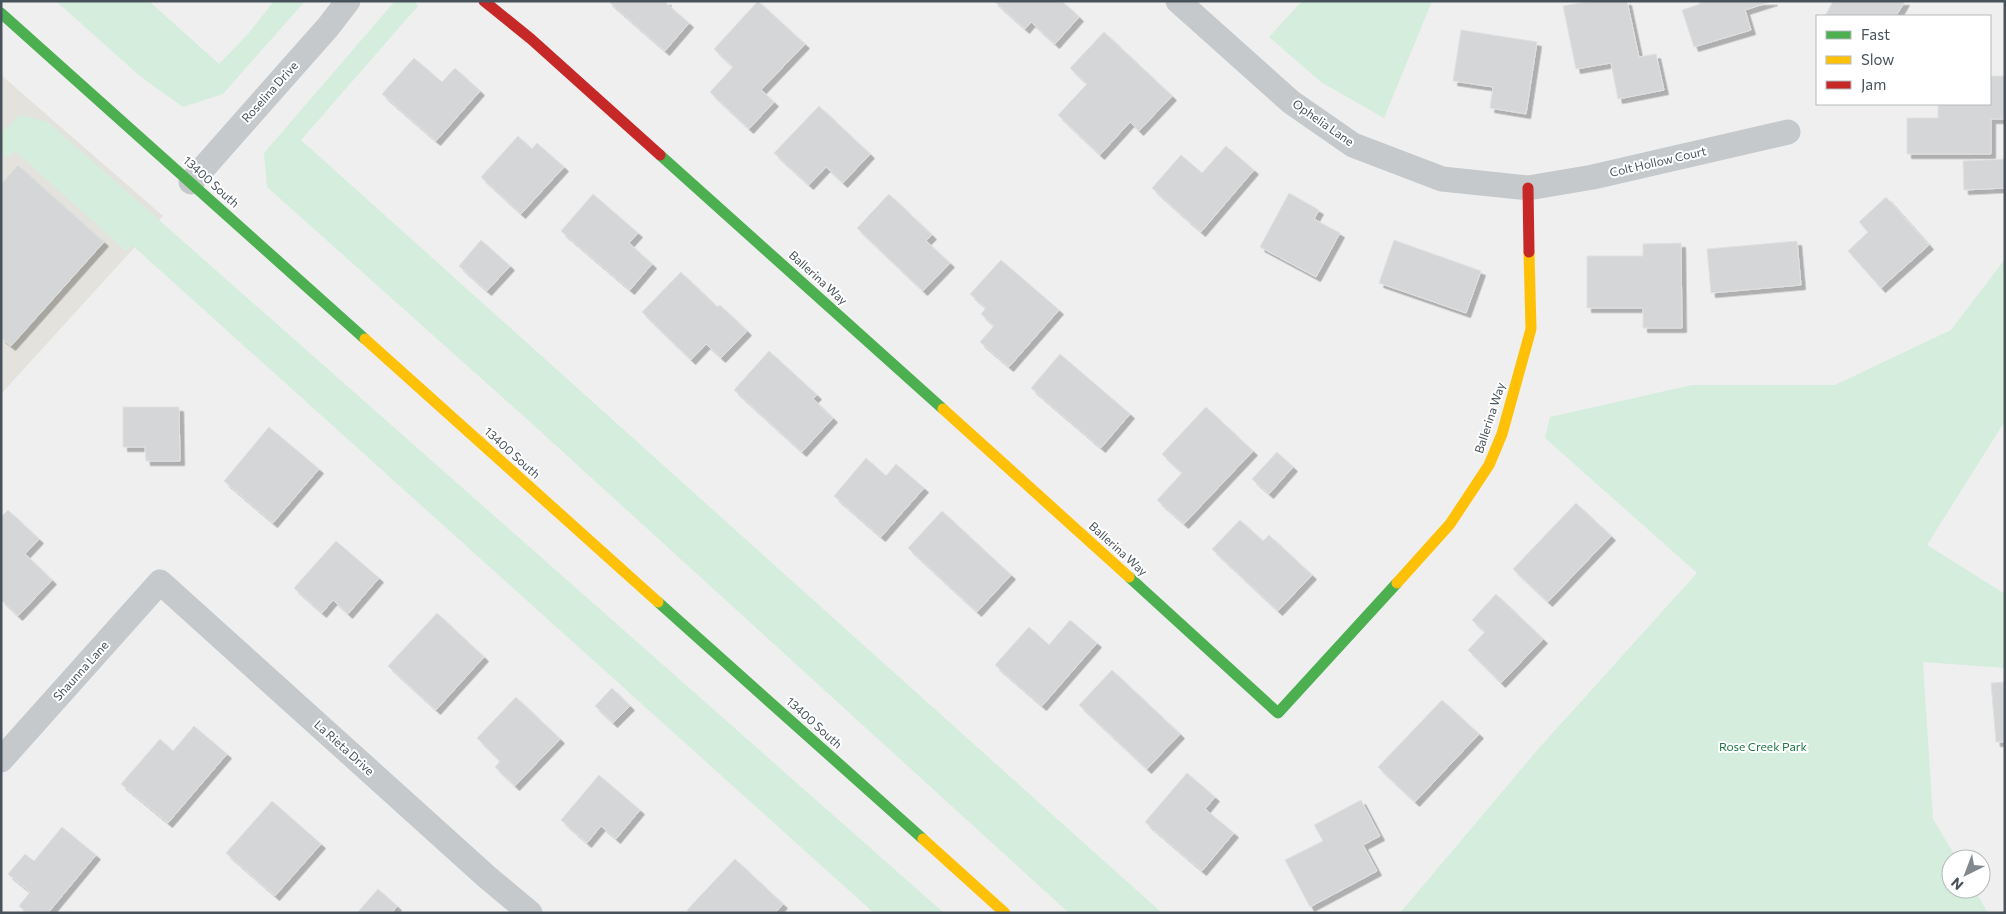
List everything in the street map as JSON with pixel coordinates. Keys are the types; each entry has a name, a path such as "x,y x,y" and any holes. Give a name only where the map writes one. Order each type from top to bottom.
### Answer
{"street":[{"name":"Roselina Drive","path":"190,182 328,27 348,1"},
{"name":"Ballerina Way","path":"484,1 531,39 1278,713 1450,524 1489,465 1502,434 1531,330 1528,188"},
{"name":"Ophelia Lane","path":"1178,1 1291,102 1352,145 1442,179 1528,188"},
{"name":"13400 South","path":"1,13 1005,913"},
{"name":"Colt Hollow Court","path":"1528,188 1593,177 1788,132"},
{"name":"Shaunna Lane","path":"1,760 160,582"},
{"name":"La Rieta Drive","path":"160,582 486,876 530,913"}],"shaded area":[{"path":"1,75 163,216 1,394"}],"green space":[{"path":"56,1 149,1 219,64 248,34 274,1 305,1 223,94 183,107 141,77"},
{"path":"395,1 414,1 418,6 301,140 1162,913 1069,913 528,420 267,187 264,153"},
{"path":"1302,1 1432,1 1384,118 1321,82 1269,37"},
{"path":"20,115 48,122 944,913 874,913 132,245 126,251 15,151 8,158 1,153 1,134"},
{"name":"Rose Creek Park","path":"2005,259 2005,421 1927,545 2005,594 2005,668 1923,662 1933,819 1951,849 1941,849 1941,899 1980,899 1988,913 1400,913 1540,747 1697,573 1545,438 1550,417 1692,385 1835,385 1951,330"}],"building":[{"path":"608,1 667,1 666,3 689,23 665,51"},
{"path":"758,1 805,44 761,90 774,102 749,129 710,92 733,67 714,49"},
{"path":"994,1 1062,1 1079,17 1055,44 1031,22 1025,29"},
{"path":"1590,1 1627,1 1639,57 1656,54 1664,90 1618,99 1611,63 1576,69 1563,6"},
{"path":"1699,1 1773,1 1745,10 1751,30 1694,47 1682,10 1700,4"},
{"path":"1833,1 1905,1 1897,15 1826,15"},
{"path":"1461,30 1537,42 1526,114 1490,108 1493,87 1453,81"},
{"path":"1104,32 1172,96 1139,131 1130,122 1100,155 1058,115 1087,84 1070,68"},
{"path":"414,58 442,82 455,68 480,91 436,141 382,94"},
{"path":"1991,76 2005,76 2005,119 1991,119 1991,154 1907,154 1907,118 1938,118 1938,105 1991,105"},
{"path":"819,106 870,154 843,183 826,167 809,185 774,153"},
{"path":"518,136 532,149 537,143 564,167 521,214 481,177"},
{"path":"1226,146 1254,170 1201,232 1152,188 1181,155 1202,173"},
{"path":"2005,159 2005,188 1964,190 1963,161"},
{"path":"18,165 104,242 11,346 1,338 1,184"},
{"path":"1289,193 1319,210 1314,219 1340,233 1316,277 1260,247"},
{"path":"593,194 638,233 629,243 652,264 630,290 561,231"},
{"path":"889,194 932,235 926,241 950,263 923,291 857,228"},
{"path":"1886,197 1929,245 1881,288 1848,251 1868,232 1859,222"},
{"path":"481,240 510,266 487,291 459,266"},
{"path":"1394,240 1481,271 1466,313 1379,283"},
{"path":"1797,241 1801,285 1711,293 1707,249"},
{"path":"1681,243 1682,328 1643,328 1643,308 1587,308 1587,256 1643,256 1643,244"},
{"path":"1001,260 1059,310 1009,367 980,342 994,326 981,314 986,308 970,294"},
{"path":"681,272 717,307 720,305 747,331 721,358 706,344 691,360 642,312"},
{"path":"769,351 817,395 813,399 833,418 802,452 734,390"},
{"path":"1060,354 1130,414 1101,448 1031,388"},
{"path":"123,407 179,407 180,461 146,461 145,447 123,447"},
{"path":"1206,407 1253,451 1184,524 1157,500 1182,473 1162,454"},
{"path":"269,427 319,469 273,523 224,481"},
{"path":"1277,452 1293,467 1269,494 1252,479"},
{"path":"866,458 886,476 896,464 924,488 881,537 834,496"},
{"path":"1576,503 1611,536 1548,602 1513,569"},
{"path":"8,510 39,539 25,554 52,580 18,616 1,600 1,517"},
{"path":"942,511 1011,575 977,612 908,548"},
{"path":"1240,520 1263,541 1269,535 1312,575 1278,611 1212,549"},
{"path":"336,541 379,578 348,614 333,600 322,613 294,588"},
{"path":"1496,594 1543,639 1501,683 1468,650 1485,632 1472,620"},
{"path":"437,613 484,657 436,710 388,666"},
{"path":"1070,620 1097,643 1042,706 995,665 1029,627 1049,645"},
{"path":"1112,670 1180,734 1147,769 1079,705"},
{"path":"2005,682 2005,742 1996,742 1991,683"},
{"path":"612,688 630,706 613,723 595,706"},
{"path":"516,697 560,739 515,786 495,767 500,761 477,738"},
{"path":"1442,700 1479,734 1415,802 1378,767"},
{"path":"194,726 227,754 168,823 121,784 160,739 173,751"},
{"path":"1187,773 1215,797 1205,809 1234,833 1202,871 1145,822"},
{"path":"599,775 640,810 616,839 601,826 587,843 561,820"},
{"path":"1361,800 1380,836 1363,845 1377,871 1310,907 1285,860 1323,841 1314,825"},
{"path":"272,801 321,844 275,896 226,853"},
{"path":"62,827 96,855 48,913 27,913 19,906 30,892 8,874 25,854 34,861"},
{"path":"735,859 783,904 775,913 690,913 687,910"},
{"path":"378,889 397,906 392,913 357,913"}],"traffic: fast":[{"path":"1,13 365,339"},
{"path":"660,155 943,409"},
{"path":"1129,577 1278,713 1397,583"},
{"path":"658,602 923,839"}],"traffic: slow":[{"path":"1397,583 1450,524 1489,465 1502,434 1531,329 1529,252"},
{"path":"365,339 658,602"},
{"path":"943,409 1129,577"},
{"path":"923,839 1005,913"}],"traffic: jam":[{"path":"484,1 531,39 660,155"},
{"path":"1528,188 1529,252"}]}
